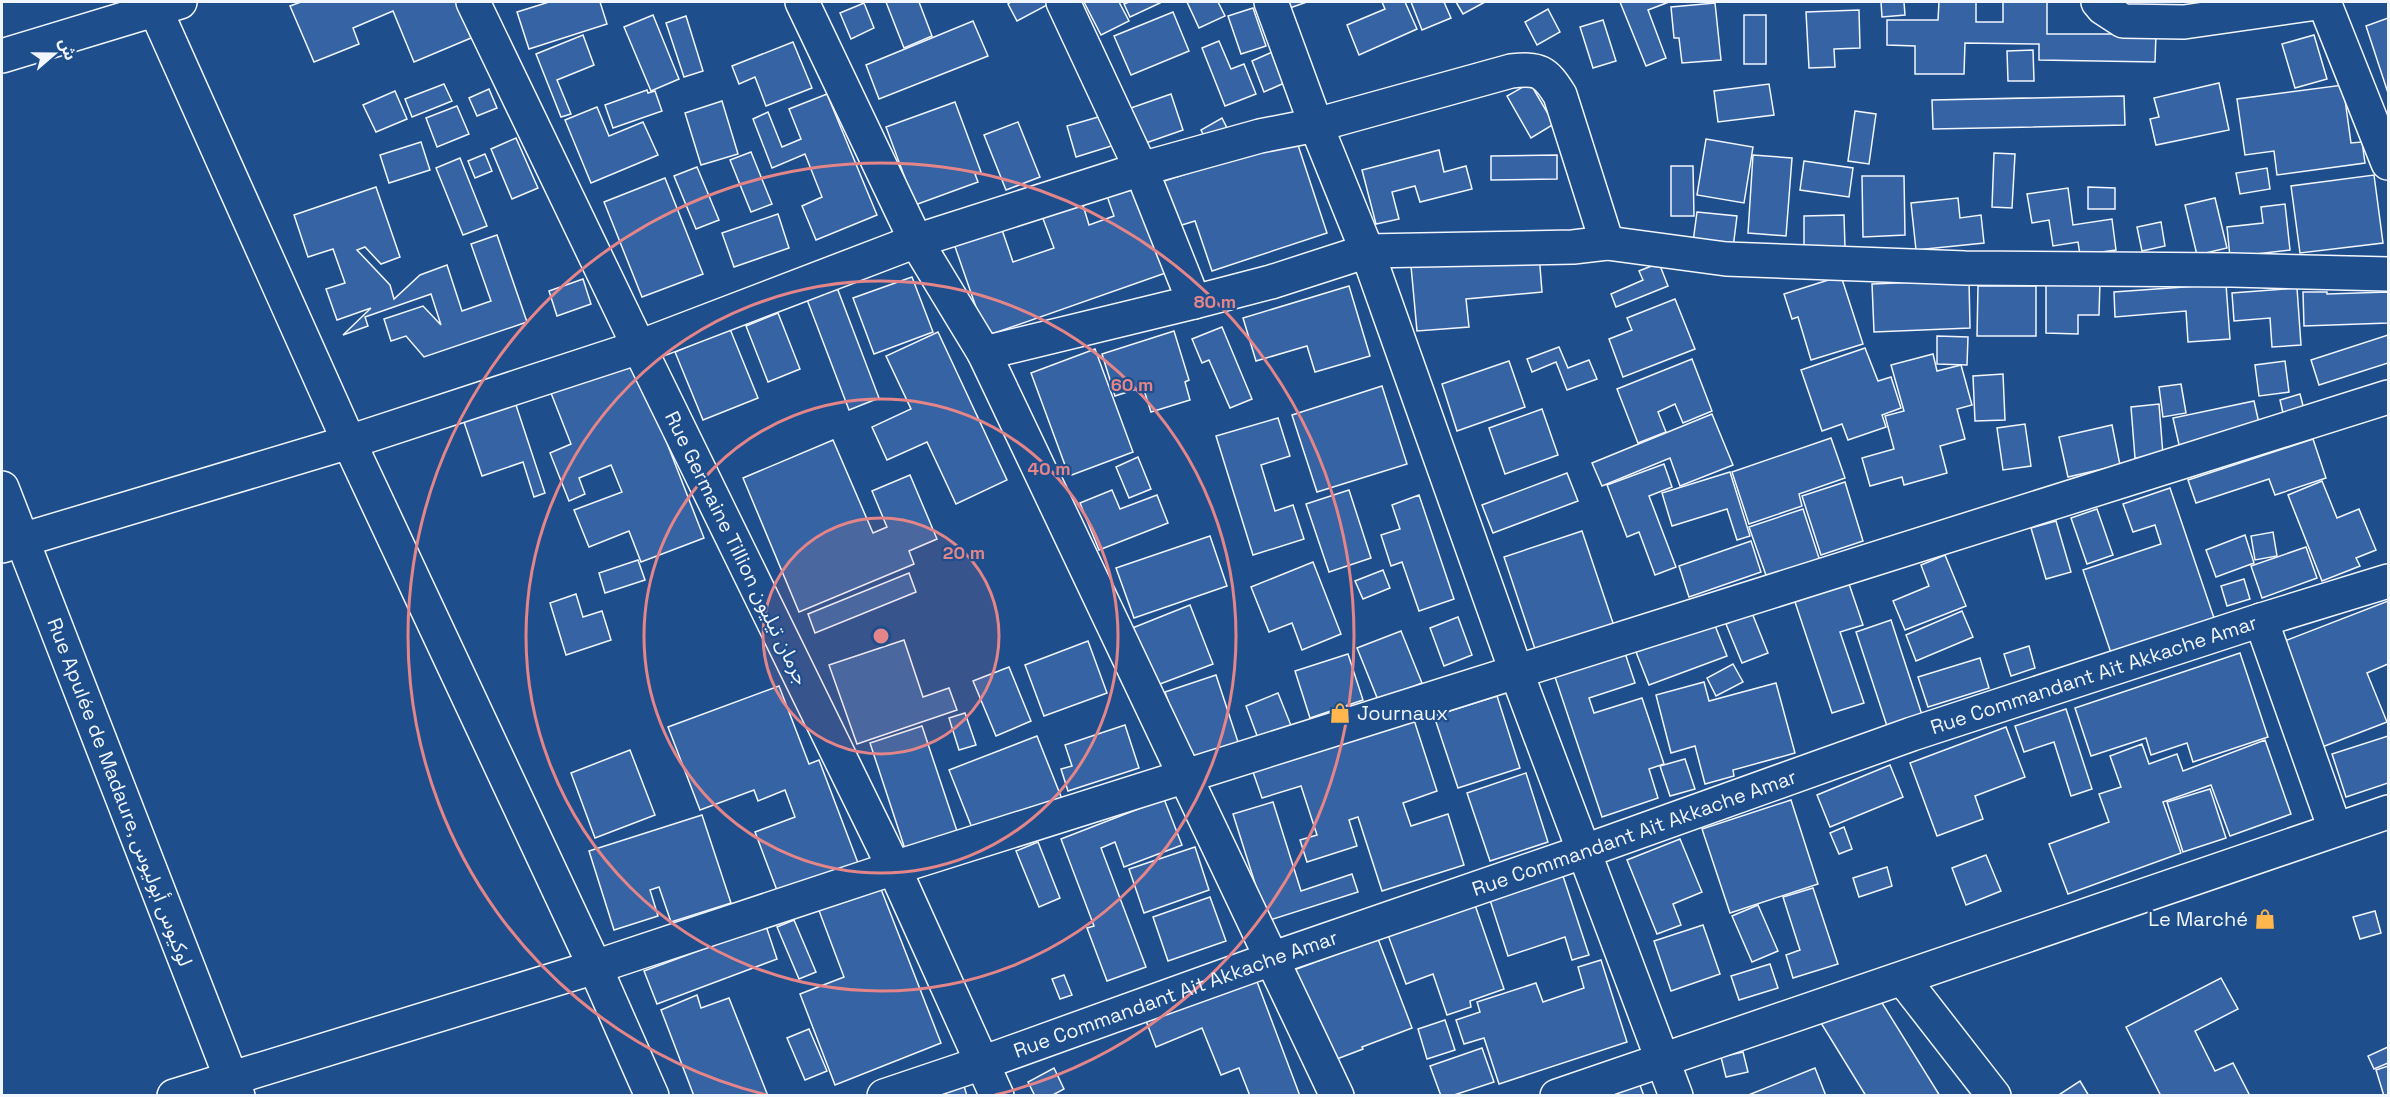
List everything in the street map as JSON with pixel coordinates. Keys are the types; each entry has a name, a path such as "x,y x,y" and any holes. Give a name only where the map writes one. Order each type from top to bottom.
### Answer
{"street":[{"name":"Rue Germaine Tillion جرمان تيليون","path":"473,2 894,868 997,1095"},
{"path":"802,2 916,241 984,353 1337,1095"},
{"path":"1064,2 1141,169 1194,302"},
{"path":"1272,2 1316,125 1367,251 1516,671 1676,1095"},
{"path":"2098,2 2122,21 2184,22 2325,2 2388,163"},
{"path":"2,56 162,4 349,442 595,967 652,1095"},
{"path":"12,544 349,442 639,347 916,241 1141,169 1260,136 1316,125 1511,71 1532,69 1549,76 1560,94 1607,243"},
{"path":"984,353 1271,282 1367,251 1573,247 1607,243 1726,259 1965,268 2388,274"},
{"path":"174,1095 234,1086 894,868 2388,397"},
{"name":"Rue Apulée de Madaure, لوكيوس أبوليوس","path":"2,488 12,544 234,1086"},
{"name":"Rue Commandant Ait Akkache Amar","path":"884,1095 982,1063 1912,734 2388,581"},
{"path":"2261,620 2335,829"},
{"path":"1557,1095 2388,812"},
{"path":"1903,979 1994,1095"}],"building":[{"path":"301,2 456,2 471,38 414,62 393,11 353,28 359,44 314,62 290,6"},
{"path":"549,2 600,2 607,24 529,49 517,12"},
{"path":"886,2 919,2 932,36 904,48"},
{"path":"1011,2 1048,2 1049,4 1017,21 1008,4"},
{"path":"1084,2 1119,2 1129,21 1101,35"},
{"path":"1129,2 1160,3 1130,17 1124,4"},
{"path":"1187,2 1218,2 1225,16 1199,28"},
{"path":"1281,2 1307,2 1284,10"},
{"path":"1382,2 1405,2 1417,29 1359,55 1347,25 1385,9"},
{"path":"1411,2 1444,2 1451,18 1422,30"},
{"path":"1456,2 1485,2 1463,14"},
{"path":"1620,2 1669,2 1648,10 1666,58 1646,66"},
{"path":"1881,2 1904,2 1905,15 1882,17"},
{"path":"1939,2 1976,2 1976,22 2003,22 2003,2 2047,2 2047,34 2156,34 2155,62 2039,60 2039,44 1965,43 1964,74 1915,74 1915,46 1887,45 1887,20 1938,20"},
{"path":"864,3 874,28 851,39 840,13"},
{"path":"1715,3 1721,60 1682,63 1679,38 1674,38 1671,7"},
{"path":"1253,8 1266,46 1241,54 1228,16"},
{"path":"1548,9 1560,32 1537,45 1525,22"},
{"path":"1859,10 1860,48 1834,49 1835,67 1809,68 1806,12"},
{"path":"1173,12 1189,51 1131,75 1114,36"},
{"path":"653,15 679,79 651,91 624,27"},
{"path":"1744,15 1766,15 1766,64 1744,64"},
{"path":"686,16 703,71 684,77 666,23"},
{"path":"2388,18 2388,93 2366,26"},
{"path":"1603,20 1616,61 1593,68 1580,27"},
{"path":"973,21 988,56 879,99 866,65"},
{"path":"583,35 594,65 557,80 571,114 561,117 536,54"},
{"path":"2314,35 2327,79 2295,88 2282,44"},
{"path":"1219,41 1231,69 1244,64 1256,94 1225,106 1202,48"},
{"path":"793,42 812,88 766,106 755,77 739,84 732,66"},
{"path":"1279,49 1291,80 1264,92 1252,61"},
{"path":"2033,50 2034,81 2008,81 2007,51"},
{"path":"1530,83 1554,124 1531,138 1507,96"},
{"path":"2219,83 2229,130 2156,145 2150,119 2159,117 2154,98"},
{"path":"444,84 452,101 412,117 405,99"},
{"path":"1769,84 1774,115 1718,122 1714,91"},
{"path":"2343,85 2351,143 2362,142 2365,163 2277,175 2274,151 2245,155 2237,99"},
{"path":"489,89 497,108 477,116 469,98"},
{"path":"647,90 648,93 655,91 662,111 613,128 605,105"},
{"path":"395,91 407,119 376,132 363,105"},
{"path":"827,94 877,215 816,240 802,206 822,197 805,154 772,168 753,119 768,112 782,147 801,139 789,109"},
{"path":"1171,94 1183,130 1140,145 1128,109"},
{"path":"2124,96 2125,125 1933,129 1932,100"},
{"path":"722,101 738,154 701,165 685,113"},
{"path":"955,102 981,172 975,174 978,182 915,205 886,127"},
{"path":"457,106 469,134 437,147 426,118"},
{"path":"597,107 609,136 643,122 658,155 591,183 565,120"},
{"path":"1855,111 1876,114 1869,164 1848,161"},
{"path":"1112,113 1121,143 1076,157 1067,126"},
{"path":"1222,118 1230,134 1209,146 1201,130"},
{"path":"1018,122 1040,177 1006,190 984,135"},
{"path":"516,138 538,188 512,199 491,149"},
{"path":"1296,139 1327,233 1212,271 1195,221 1172,228 1158,183"},
{"path":"1706,139 1753,147 1744,203 1697,195"},
{"path":"421,142 430,170 389,183 380,155"},
{"path":"1439,150 1444,172 1466,166 1472,189 1420,202 1415,186 1392,192 1399,219 1376,224 1362,170"},
{"path":"751,152 772,204 751,212 730,160"},
{"path":"1994,153 2015,154 2012,208 1992,207"},
{"path":"485,154 492,171 475,178 468,161"},
{"path":"1557,155 1557,179 1491,180 1491,156"},
{"path":"1753,155 1792,158 1786,236 1748,233"},
{"path":"460,158 487,226 463,235 436,168"},
{"path":"1804,161 1853,168 1849,197 1800,190"},
{"path":"1671,166 1693,166 1694,216 1671,216"},
{"path":"697,167 719,220 696,229 674,176"},
{"path":"2267,168 2270,189 2240,194 2236,173"},
{"path":"2374,175 2383,243 2300,253 2291,186"},
{"path":"1862,176 1904,176 1905,235 1863,237"},
{"path":"665,178 703,274 642,297 604,202"},
{"path":"1143,183 1174,270 986,336 952,238 999,221 1013,262 1054,248 1042,216 1082,202 1089,225 1114,216 1107,196"},
{"path":"376,187 400,257 381,264 365,247 357,250 390,285 394,299 420,275 447,265 462,311 491,301 471,244 497,235 527,322 424,357 406,336 391,341 384,319 423,306 441,325 431,294 365,317 368,326 343,335 371,308 337,320 326,289 345,283 333,249 308,257 294,215"},
{"path":"2088,187 2115,188 2115,209 2088,209"},
{"path":"2068,188 2073,225 2112,219 2116,250 2080,255 2078,242 2053,246 2049,220 2032,223 2027,194"},
{"path":"1958,198 1960,218 1981,215 1984,243 1916,250 1911,203"},
{"path":"2215,198 2227,248 2197,255 2185,205"},
{"path":"2285,204 2290,250 2230,257 2227,227 2263,223 2261,207"},
{"path":"1697,212 1737,216 1733,248 1693,242"},
{"path":"778,214 789,248 734,267 722,233"},
{"path":"1844,215 1845,248 1804,249 1804,216"},
{"path":"2161,222 2165,246 2142,251 2137,227"},
{"path":"1539,254 1542,292 1466,299 1469,327 1417,331 1411,266"},
{"path":"1659,263 1668,286 1616,307 1611,294 1643,280 1639,271"},
{"path":"1841,276 1863,344 1811,360 1798,317 1792,319 1784,294"},
{"path":"912,277 933,332 874,354 853,298"},
{"path":"583,279 591,304 557,316 549,291"},
{"path":"1969,280 1970,328 1874,332 1872,284"},
{"path":"2046,281 2100,281 2099,315 2078,315 2078,334 2046,333"},
{"path":"2226,284 2230,339 2188,342 2186,311 2115,317 2114,292"},
{"path":"836,285 879,398 849,410 806,297"},
{"path":"1349,286 1370,356 1315,372 1307,346 1256,361 1243,318"},
{"path":"1978,286 2036,286 2036,336 1977,336"},
{"path":"2297,288 2301,345 2272,347 2270,318 2234,321 2232,293"},
{"path":"2303,292 2327,292 2327,294 2388,292 2388,323 2304,326"},
{"path":"1675,299 1695,349 1623,377 1609,339 1632,330 1627,318"},
{"path":"778,313 800,369 768,382 746,326"},
{"path":"1222,327 1252,399 1230,408 1209,360 1202,363 1192,339"},
{"path":"730,329 758,398 703,420 675,352"},
{"path":"1174,331 1189,380 1185,382 1190,400 1151,412 1143,387 1115,396 1102,354"},
{"path":"938,332 1007,480 956,504 927,442 887,460 872,427 911,409 886,356"},
{"path":"2388,335 2388,363 2319,385 2311,360"},
{"path":"1937,336 1968,337 1967,365 1937,364"},
{"path":"1559,347 1568,368 1589,360 1597,379 1567,390 1556,362 1532,372 1527,359"},
{"path":"1865,348 1878,381 1891,377 1901,408 1882,415 1886,427 1848,440 1842,424 1822,431 1801,370"},
{"path":"1095,349 1133,452 1069,476 1031,373"},
{"path":"1933,354 1937,371 1961,365 1972,405 1957,409 1965,439 1940,446 1947,473 1904,485 1902,477 1870,486 1862,458 1894,449 1885,416 1904,411 1891,365"},
{"path":"633,356 704,538 641,562 629,531 589,547 574,510 622,492 611,465 579,478 585,494 569,501 550,453 571,444 549,388"},
{"path":"1692,359 1712,411 1683,423 1675,404 1658,412 1666,432 1638,443 1617,389"},
{"path":"1509,361 1525,407 1457,431 1442,384"},
{"path":"2285,361 2289,392 2259,396 2255,365"},
{"path":"2003,374 2005,420 1975,421 1973,376"},
{"path":"2181,384 2186,413 2163,417 2159,387"},
{"path":"1382,386 1407,464 1317,492 1292,415"},
{"path":"2300,394 2307,421 2286,426 2280,400"},
{"path":"513,396 545,493 534,497 523,462 482,476 461,413"},
{"path":"2254,401 2261,432 2180,449 2173,418"},
{"path":"2159,404 2163,455 2135,458 2131,407"},
{"path":"1542,409 1558,455 1505,474 1489,428"},
{"path":"1712,414 1733,465 1680,486 1670,458 1602,486 1592,463"},
{"path":"1278,418 1290,456 1261,465 1275,511 1293,505 1304,539 1253,555 1216,436"},
{"path":"2025,424 2031,466 2003,470 1997,428"},
{"path":"2112,425 2120,465 2068,477 2059,437"},
{"path":"1831,438 1845,478 1799,494 1802,506 1749,524 1732,472"},
{"path":"2313,439 2326,478 2275,495 2269,479 2196,503 2188,480"},
{"path":"833,440 873,533 887,527 872,491 910,475 937,539 909,551 914,564 799,612 743,478"},
{"path":"1138,457 1151,489 1129,498 1116,467"},
{"path":"1664,464 1672,487 1649,496 1676,567 1655,575 1639,532 1627,537 1607,485"},
{"path":"1730,472 1750,536 1737,540 1727,509 1672,526 1662,493"},
{"path":"1567,473 1578,501 1493,533 1482,505"},
{"path":"2322,481 2337,518 2359,509 2376,550 2356,558 2360,566 2322,581 2288,495"},
{"path":"1845,482 1863,541 1821,555 1802,496"},
{"path":"2170,488 2214,618 2111,653 2083,570 2161,544 2155,525 2133,532 2123,504"},
{"path":"1112,490 1120,509 1157,495 1168,523 1099,550 1080,503"},
{"path":"1349,490 1371,558 1329,572 1306,504"},
{"path":"1419,495 1454,599 1419,611 1402,562 1391,566 1381,535 1400,529 1392,505"},
{"path":"1803,509 1820,561 1767,578 1749,527"},
{"path":"2097,509 2113,555 2087,564 2071,518"},
{"path":"2056,521 2071,572 2046,579 2031,528"},
{"path":"1582,531 1614,626 1536,652 1504,557"},
{"path":"2273,532 2277,556 2255,560 2251,536"},
{"path":"2245,535 2254,563 2216,577 2206,550"},
{"path":"1210,536 1227,586 1134,618 1116,568"},
{"path":"1751,541 1761,572 1689,597 1679,566"},
{"path":"2306,547 2317,578 2262,598 2251,566"},
{"path":"1945,555 1966,606 1905,630 1893,601 1929,586 1921,565"},
{"path":"638,560 645,580 605,593 599,573"},
{"path":"1313,562 1341,634 1302,650 1292,623 1269,632 1251,587"},
{"path":"1383,570 1390,588 1363,599 1355,581"},
{"path":"909,573 916,592 815,633 808,614"},
{"path":"2244,579 2250,599 2227,606 2221,586"},
{"path":"1848,581 1863,625 1840,632 1864,703 1832,713 1794,599"},
{"path":"576,594 583,617 602,611 611,640 566,655 550,603"},
{"path":"2388,601 2388,664 2367,673 2387,722 2317,749 2277,644"},
{"path":"1190,605 1213,664 1152,687 1130,629"},
{"path":"1962,611 1973,637 1916,661 1906,635"},
{"path":"1752,613 1768,653 1742,663 1726,624"},
{"path":"1458,617 1472,655 1444,666 1430,628"},
{"path":"1891,620 1923,718 1888,729 1856,632"},
{"path":"1714,623 1727,656 1649,685 1636,652"},
{"path":"1401,631 1422,683 1378,700 1357,648"},
{"path":"904,640 923,697 949,688 957,710 857,744 829,665"},
{"path":"1088,641 1107,693 1044,716 1025,665"},
{"path":"2029,646 2035,668 2011,676 2004,654"},
{"path":"1625,653 1635,683 1589,698 1594,713 1642,698 1664,764 1649,769 1658,798 1602,817 1555,677"},
{"path":"2240,653 2268,737 2193,762 2187,743 2151,755 2146,738 2091,756 2075,708"},
{"path":"1348,654 1363,700 1310,718 1295,671"},
{"path":"1980,658 1989,688 1928,707 1918,677"},
{"path":"1733,664 1743,682 1716,696 1707,678"},
{"path":"1009,667 1031,721 996,736 973,681"},
{"path":"1216,675 1240,748 1190,765 1165,692"},
{"path":"1704,682 1709,701 1776,683 1795,753 1733,770 1734,776 1705,784 1695,746 1671,753 1656,695"},
{"path":"779,686 809,764 819,760 858,863 778,893 755,832 795,817 785,790 758,801 754,790 700,810 668,727"},
{"path":"1278,693 1292,728 1259,741 1246,706"},
{"path":"1497,696 1520,768 1458,788 1434,716"},
{"path":"2066,709 2092,789 2071,796 2054,742 2024,752 2015,726"},
{"path":"965,713 976,745 959,750 949,718"},
{"path":"1414,720 1437,791 1403,803 1411,826 1448,814 1464,865 1382,891 1358,817 1349,820 1357,846 1307,862 1300,840 1317,835 1301,786 1262,798 1253,772"},
{"path":"1125,725 1139,768 1068,791 1061,769 1072,766 1065,745"},
{"path":"922,726 957,831 905,849 870,743"},
{"path":"2006,727 2025,777 1975,796 1983,819 1937,836 1910,763"},
{"path":"1037,736 1062,799 974,833 949,770"},
{"path":"2388,736 2388,783 2346,797 2332,754"},
{"path":"2265,740 2291,814 2230,836 2211,785 2163,802 2181,853 2068,894 2049,844 2109,822 2099,794 2121,787 2110,756 2142,744 2149,764 2177,754 2183,771"},
{"path":"630,750 655,815 595,838 571,773"},
{"path":"1685,759 1695,789 1670,796 1660,766"},
{"path":"1890,765 1903,797 1830,827 1817,795"},
{"path":"1526,773 1548,842 1490,861 1467,793"},
{"path":"2210,789 2226,838 2183,852 2167,802"},
{"path":"1164,799 1182,845 1124,867 1115,842 1101,848 1146,967 1107,981 1087,928 1094,926 1061,839"},
{"path":"1791,800 1818,884 1730,913 1702,829"},
{"path":"1273,802 1301,891 1352,874 1358,892 1267,921 1233,814"},
{"path":"702,815 731,903 671,922 659,887 650,890 658,916 614,930 589,851"},
{"path":"1844,827 1852,849 1839,854 1830,833"},
{"path":"1680,839 1702,892 1673,904 1681,925 1657,934 1627,860"},
{"path":"1038,842 1060,898 1039,907 1016,851"},
{"path":"1195,847 1209,890 1144,913 1129,869"},
{"path":"1986,855 2001,891 1966,905 1952,868"},
{"path":"1887,867 1892,886 1859,897 1853,878"},
{"path":"1563,876 1589,955 1572,960 1565,937 1508,956 1490,900"},
{"path":"879,884 941,1043 835,1085 800,994 844,977 818,908"},
{"path":"1813,888 1838,964 1793,978 1786,955 1800,950 1783,897"},
{"path":"1210,897 1226,941 1168,961 1153,917"},
{"path":"1475,905 1504,989 1470,1001 1471,1007 1447,1015 1433,974 1406,984 1388,935"},
{"path":"1758,905 1778,951 1752,962 1732,916"},
{"path":"2375,911 2381,933 2360,939 2353,917"},
{"path":"794,920 816,972 799,979 777,927"},
{"path":"1703,925 1720,974 1671,991 1654,941"},
{"path":"766,926 777,959 657,1004 644,971"},
{"path":"1378,939 1412,1028 1329,1062 1294,970"},
{"path":"1601,960 1627,1042 1499,1084 1484,1038 1464,1044 1456,1020 1480,1012 1477,1002 1536,983 1543,1002 1584,988 1578,967"},
{"path":"1770,964 1778,988 1739,1000 1731,976"},
{"path":"1253,971 1300,1096 1250,1096 1239,1068 1221,1075 1202,1028 1156,1047 1143,1013"},
{"path":"1064,975 1072,995 1060,999 1052,979"},
{"path":"2221,978 2238,1009 2195,1031 2215,1071 2233,1063 2250,1096 2161,1096 2126,1027"},
{"path":"1874,990 1940,1096 1866,1096 1821,1023"},
{"path":"697,995 701,1008 729,998 768,1096 694,1096 661,1010"},
{"path":"1445,1020 1455,1050 1427,1059 1418,1029"},
{"path":"809,1029 827,1071 805,1080 787,1038"},
{"path":"2388,1047 2388,1063 2374,1069 2368,1056"},
{"path":"1482,1048 1494,1082 1451,1096 1441,1096 1430,1066"},
{"path":"1743,1052 1748,1072 1726,1077 1721,1057"},
{"path":"2388,1066 2388,1096 2384,1096 2376,1070"},
{"path":"1054,1068 1064,1089 1051,1096 1035,1096 1028,1082"},
{"path":"1815,1068 1826,1096 1746,1096"},
{"path":"961,1076 967,1096 903,1096"},
{"path":"1638,1080 1644,1096 1592,1096"},
{"path":"2080,1081 2089,1096 2057,1096"}],"place":[{"name":"Journaux","path":"1340,713"},
{"name":"Le Marché","path":"2265,919"}]}
